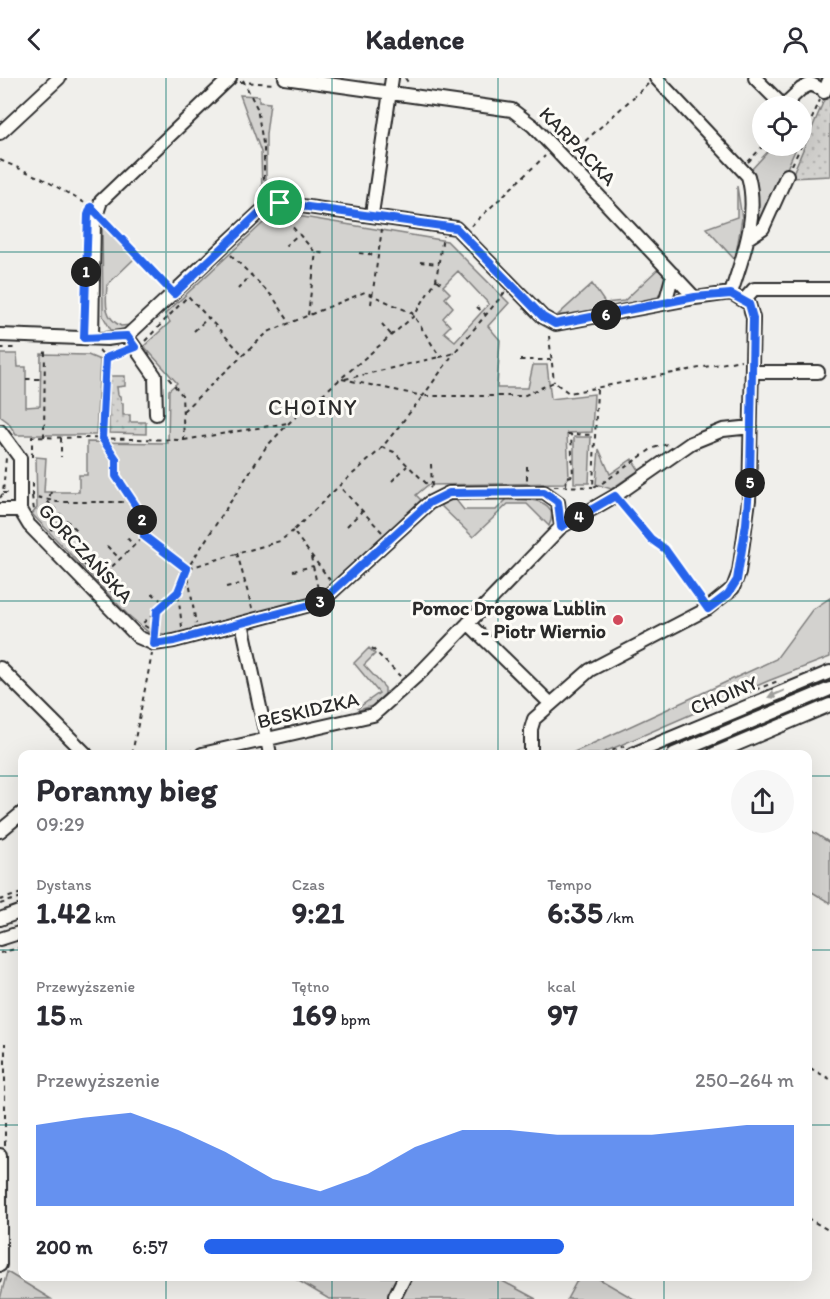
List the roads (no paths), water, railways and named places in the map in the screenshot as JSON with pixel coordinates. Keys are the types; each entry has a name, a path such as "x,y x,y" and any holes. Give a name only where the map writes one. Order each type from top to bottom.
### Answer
{"street":[{"path":"0,133 59,78"},
{"path":"373,220 392,78"},
{"path":"755,78 783,106 801,89 811,84 821,89 830,78"},
{"path":"92,338 96,212 109,192 237,81"},
{"path":"659,81 742,169 750,184 748,238 731,294"},
{"name":"KARPACKA","path":"283,82 390,92 512,110 532,126 695,297"},
{"path":"748,238 763,228 788,176"},
{"path":"0,335 92,338 127,336 260,212 272,206 291,203 373,220 448,225 463,233 549,322 566,323 695,297 731,294 744,300 749,304 753,318 751,427 749,500 737,580 728,594 708,609 590,670 534,719 531,729 531,750"},
{"path":"664,303 673,274"},
{"path":"744,300 753,289 830,289"},
{"path":"127,336 155,376 156,414"},
{"path":"752,366 818,372"},
{"name":"BESKIDZKA","path":"221,750 373,715 421,672 561,527 615,496 691,443 723,430 751,427"},
{"name":"GORCZAŃSKA","path":"0,431 20,458 17,510 138,637 155,637 174,641 244,617"},
{"path":"269,750 244,617 321,602 386,536 429,503 449,493 544,492 558,502 561,527"},
{"path":"0,510 17,510"},
{"path":"468,622 551,704"},
{"path":"0,668 81,750"},
{"name":"CHOINY","path":"643,750 830,672"},
{"name":"CHOINY","path":"683,750 830,688"},
{"path":"723,750 830,705"},
{"path":"0,831 18,816"},
{"path":"0,919 18,912"},
{"path":"0,939 18,933"},
{"path":"0,1155 0,1265"},
{"path":"394,1296 402,1281"}],"place":[{"name":"Pomoc Drogowa Lublin - Piotr Wiernio","path":"618,620"}],"district":[{"name":"CHOINY","path":"313,407"}]}
